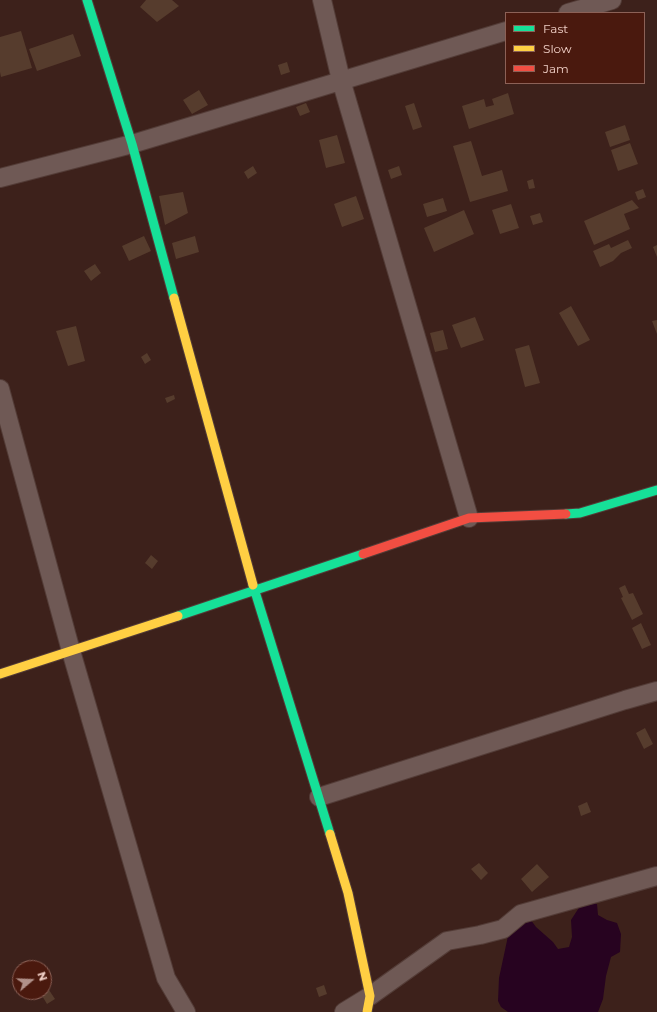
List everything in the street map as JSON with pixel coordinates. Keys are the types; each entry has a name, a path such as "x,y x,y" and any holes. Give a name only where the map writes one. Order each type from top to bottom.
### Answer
{"street":[{"path":"87,0 132,144 255,592 348,893 369,1004"},
{"path":"322,0 341,80 469,518"},
{"path":"571,12 612,0"},
{"path":"0,178 132,144 505,31"},
{"path":"0,390 71,651 166,978 186,1012"},
{"path":"0,674 255,592 469,518 580,513 657,490"},
{"path":"319,797 657,691"},
{"path":"344,1012 369,1004 447,941 503,929 521,914 657,876"}],"shaded area":[{"path":"587,900 597,904 598,915 617,923 621,934 620,952 611,957 606,976 603,999 598,1012 508,1012 501,1007 498,1001 499,978 508,936 514,925 528,916 536,927 553,942 558,949 569,947 572,937 571,920 582,903"}],"building":[{"path":"146,0 172,0 179,6 157,22 140,7"},
{"path":"21,31 32,68 1,77 0,37"},
{"path":"73,34 81,56 37,71 29,49"},
{"path":"287,62 290,72 281,75 278,65"},
{"path":"199,90 208,105 192,114 183,100"},
{"path":"508,93 514,114 469,129 462,106 484,99 486,107 494,105 492,99"},
{"path":"306,103 310,112 300,116 296,107"},
{"path":"414,103 422,127 413,130 405,106"},
{"path":"625,125 630,140 610,147 605,132"},
{"path":"337,135 345,163 326,168 319,140"},
{"path":"471,141 482,176 502,170 508,191 470,202 453,146"},
{"path":"630,143 638,164 618,171 611,150"},
{"path":"253,166 257,173 248,179 244,172"},
{"path":"399,166 402,175 391,179 388,170"},
{"path":"533,179 535,188 529,189 527,181"},
{"path":"643,189 646,197 638,200 635,192"},
{"path":"183,192 188,213 165,225 159,196"},
{"path":"356,196 364,219 342,227 334,204"},
{"path":"443,198 447,211 427,217 423,204"},
{"path":"632,200 639,208 624,214 630,229 594,245 584,221"},
{"path":"511,204 519,228 500,234 492,210"},
{"path":"464,210 474,234 434,252 424,228"},
{"path":"540,213 543,222 533,225 530,216"},
{"path":"144,236 151,251 129,261 122,246"},
{"path":"195,236 199,252 176,259 172,243"},
{"path":"628,240 632,248 621,253 613,261 600,267 593,251 609,244 611,248"},
{"path":"657,245 657,257 653,247"},
{"path":"95,264 101,273 91,281 84,271"},
{"path":"571,306 590,340 578,346 559,313"},
{"path":"475,317 484,340 461,348 452,325"},
{"path":"657,320 657,334 652,321"},
{"path":"76,326 85,361 68,366 56,331"},
{"path":"443,330 448,349 435,352 430,333"},
{"path":"529,345 540,383 525,387 515,349"},
{"path":"147,353 151,360 145,364 141,357"},
{"path":"174,395 175,399 167,403 165,398"},
{"path":"151,555 158,561 152,569 145,563"},
{"path":"625,585 629,594 633,593 643,614 632,620 621,598 623,597 619,588"},
{"path":"641,623 651,645 642,649 632,628"},
{"path":"645,728 653,744 644,749 636,733"},
{"path":"587,802 591,812 581,816 578,806"},
{"path":"479,863 488,873 481,880 471,869"},
{"path":"537,864 549,877 532,892 521,879"},
{"path":"324,985 327,994 319,997 316,988"},
{"path":"52,994 55,999 47,1004 45,1000 52,1000"}],"traffic: fast":[{"path":"87,0 132,144 174,298"},
{"path":"566,514 580,513 657,490"},
{"path":"178,616 363,554"},
{"path":"253,585 330,834"}],"traffic: slow":[{"path":"174,298 253,585"},
{"path":"0,674 178,616"},
{"path":"330,834 348,893 370,996 367,1012"}],"traffic: jam":[{"path":"363,554 469,518 566,514"}]}
